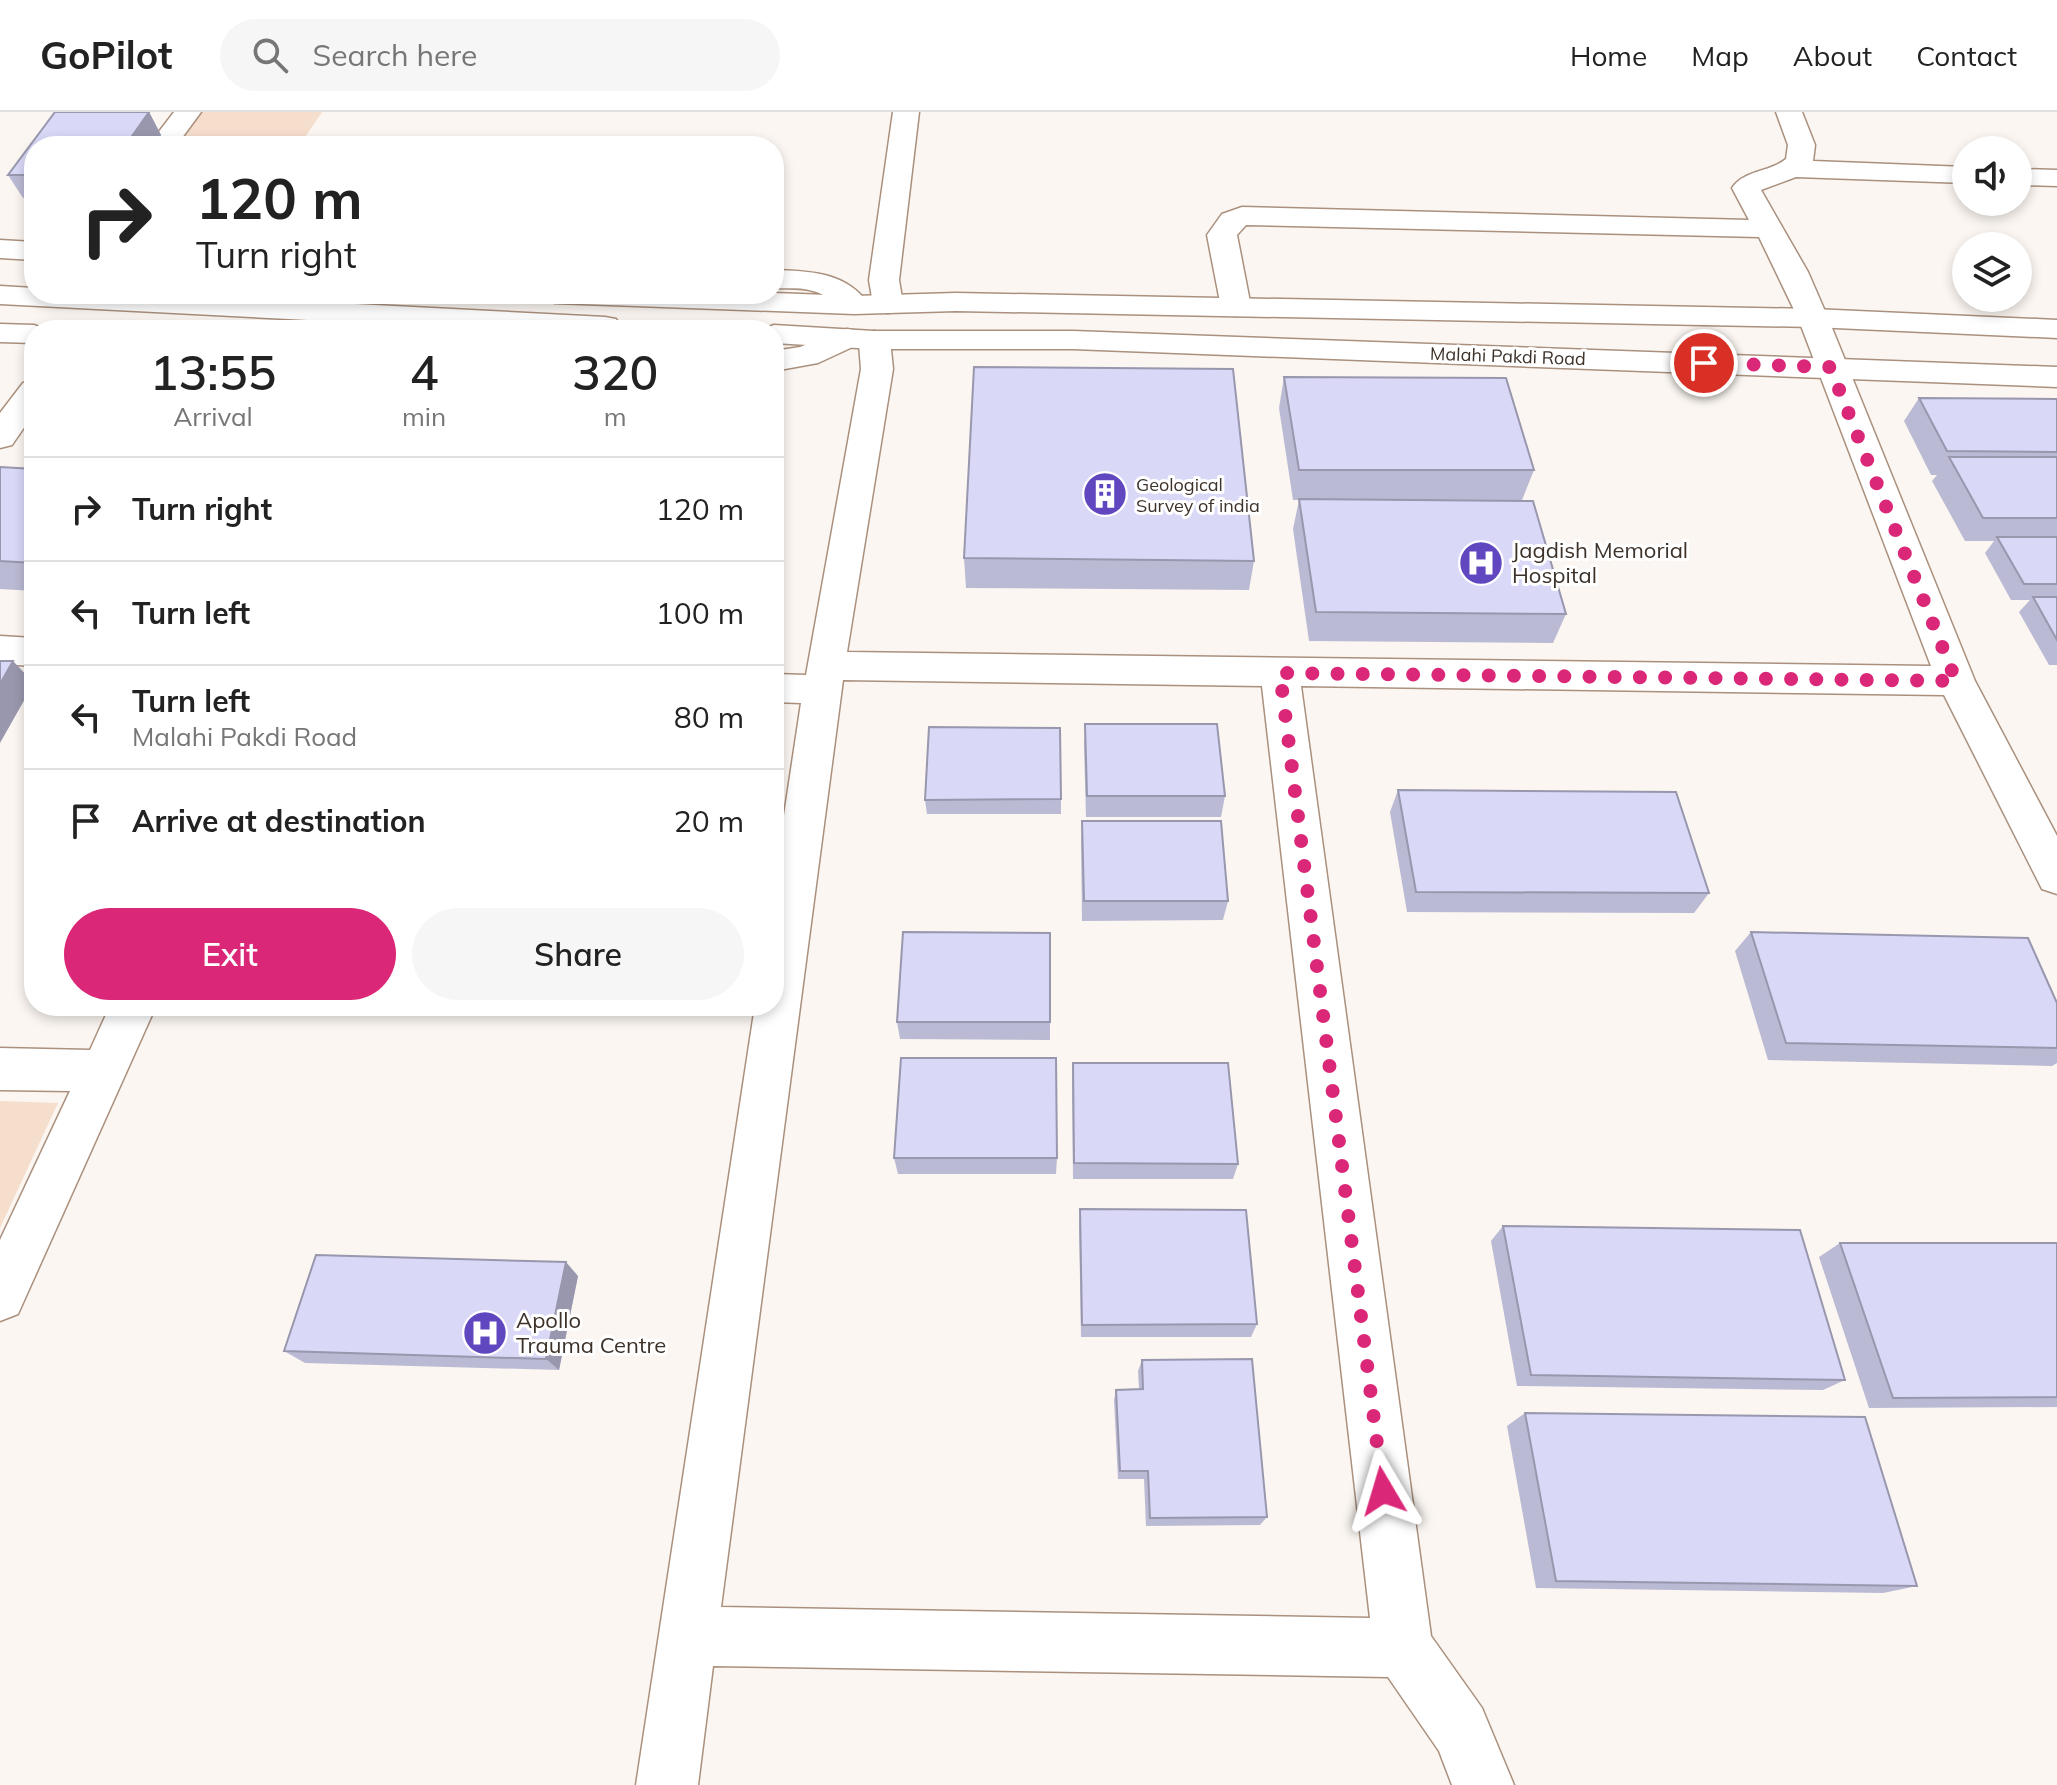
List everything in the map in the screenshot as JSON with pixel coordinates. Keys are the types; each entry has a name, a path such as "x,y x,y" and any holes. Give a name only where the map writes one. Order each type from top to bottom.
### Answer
{"street":[{"path":"170,136 188,112"},
{"path":"888,304 884,280 906,112"},
{"path":"1789,112 1803,149 1802,159 1793,169"},
{"path":"1952,175 1793,169 1747,186 1793,272 1813,318 1956,681 2057,877"},
{"path":"2032,177 2057,178"},
{"path":"1236,307 1222,235 1232,220 1242,216 1769,229"},
{"path":"0,249 24,250"},
{"path":"0,271 24,272"},
{"path":"784,280 838,287 854,305"},
{"path":"0,295 24,296"},
{"path":"784,304 956,302 1813,318 2057,329"},
{"path":"175,304 486,320"},
{"path":"0,333 24,334"},
{"path":"784,346 807,356 861,339 877,369 825,678 784,967"},
{"name":"Malahi Pakdi Road","path":"861,339 1073,340 2057,377"},
{"path":"0,437 24,404"},
{"path":"0,650 24,651"},
{"path":"784,686 825,678 1280,673 1956,681"},
{"path":"1280,673 1403,1648 1461,1727 1477,1760 1483,1785"},
{"path":"0,1296 128,1016"},
{"path":"667,1785 777,1016"},
{"path":"0,1069 103,1071"},
{"path":"689,1636 1403,1648"}],"shaded area":[{"path":"194,112 322,112 306,136 178,136"},
{"path":"0,1101 58,1103 0,1228"}],"building":[{"path":"55,112 149,112 132,136 37,136"},
{"path":"24,154 24,175 8,175"},
{"name":"Geological Survey of india","path":"974,367 1233,369 1254,561 964,558"},
{"path":"1284,377 1506,378 1534,470 1299,470"},
{"path":"1919,398 2057,399 2057,452 1947,451"},
{"path":"1949,457 2057,457 2057,518 1983,518"},
{"path":"0,467 24,468 24,562 0,561"},
{"path":"1299,499 1533,501 1566,614 1316,612"},
{"path":"1997,537 2057,537 2057,584 2024,584"},
{"path":"2033,597 2057,597 2057,640"},
{"path":"0,661 13,661 0,684"},
{"path":"1085,724 1217,724 1225,796 1087,796"},
{"path":"929,727 1060,728 1061,799 925,800"},
{"path":"1398,790 1676,792 1709,893 1416,892"},
{"path":"1082,821 1221,821 1228,901 1084,901"},
{"path":"903,932 1050,933 1050,1022 897,1022"},
{"path":"1751,932 2028,938 2057,1003 2057,1048 1786,1043"},
{"path":"901,1058 1056,1058 1057,1158 894,1158"},
{"path":"1073,1063 1228,1063 1238,1164 1074,1163"},
{"path":"1080,1209 1246,1210 1257,1324 1082,1325"},
{"path":"1503,1226 1800,1230 1845,1380 1531,1375"},
{"path":"1840,1243 2057,1243 2057,1397 1893,1398"},
{"path":"316,1255 566,1262 546,1359 284,1351"},
{"path":"1252,1359 1267,1517 1150,1518 1148,1471 1120,1471 1116,1390 1143,1389 1142,1360"},
{"path":"1525,1413 1865,1417 1917,1586 1556,1581"}],"place":[{"name":"Geological Survey of india","path":"1105,494"},
{"name":"Jagdish Memorial Hospital","path":"1481,563"},
{"name":"Apollo Trauma Centre","path":"485,1333"}],"route":[{"path":"1383,1491 1280,673 1956,681 1830,367 1704,363"}]}
